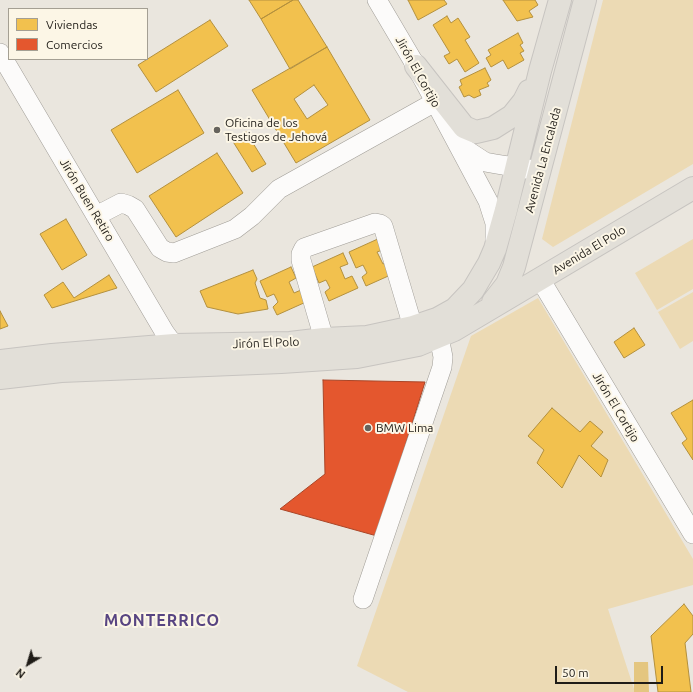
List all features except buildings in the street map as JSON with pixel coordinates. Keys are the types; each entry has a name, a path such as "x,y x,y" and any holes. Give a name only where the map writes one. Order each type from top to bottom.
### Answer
{"main road":[{"name":"Avenida La Encalada","path":"495,249 540,71 560,0"},
{"name":"Avenida La Encalada","path":"484,312 507,284 517,259 585,0"},
{"path":"416,66 464,127 476,132 493,128 512,116 524,101 540,71"},
{"name":"Avenida El Polo","path":"484,312 693,188"},
{"path":"506,210 511,205 518,204 522,210 517,259"},
{"name":"Jirón El Polo","path":"0,361 174,345 290,343 367,336 413,327 437,319 455,309 473,290 495,249"},
{"name":"Jirón El Polo","path":"0,378 61,371 273,363 357,357 418,344 438,337 454,330 484,312"}],"street":[{"name":"Jirón El Cortijo","path":"377,0 416,66 458,144 492,212 496,223 495,249"},
{"name":"Jirón Buen Retiro","path":"0,53 174,345"},
{"path":"96,216 121,204 128,205 135,209 160,248 167,252 174,253 235,229 252,216 279,189 435,102"},
{"name":"Jirón El Cortijo","path":"458,144 485,162 540,171"},
{"path":"324,339 301,260 301,254 304,248 375,223 384,226 413,327"},
{"name":"Jirón El Cortijo","path":"540,279 693,534"},
{"path":"363,599 442,367 443,357 438,337"}],"shaded area":[{"path":"603,0 693,0 693,164 553,247 542,239"},
{"path":"693,239 693,289 657,310 635,273"},
{"path":"693,292 693,341 680,349 658,312"},
{"path":"538,298 693,559 693,585 608,609 635,692 408,692 357,666 471,336"},
{"path":"634,662 648,662 649,692 634,692"}],"place":[{"name":"Oficina de los Testigos de Jehová","path":"217,130"},
{"name":"BMW Lima","path":"368,428"}],"district":[{"name":"MONTERRICO","path":"162,621"}]}
